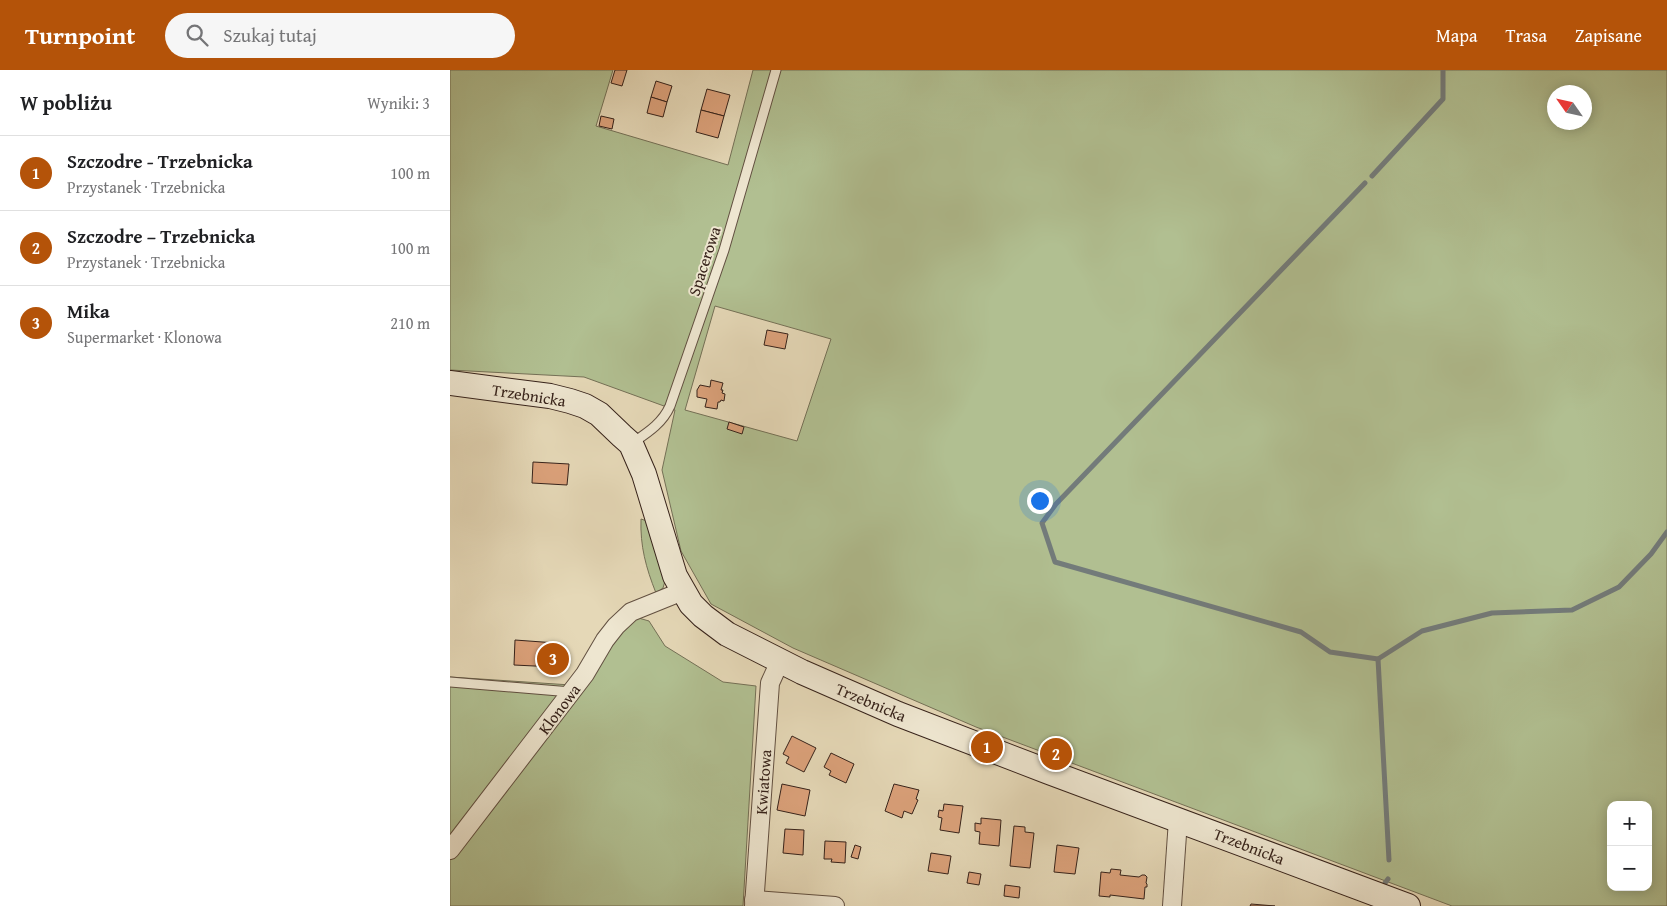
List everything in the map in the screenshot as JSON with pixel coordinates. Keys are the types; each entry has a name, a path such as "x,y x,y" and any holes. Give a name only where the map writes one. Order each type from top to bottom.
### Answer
{"street":[{"name":"Trzebnicka","path":"450,383 550,396 585,406 599,414 631,444 644,474 671,564 683,591 691,604 727,634 780,661 898,714 1178,820 1382,901 1408,906"},
{"name":"Klonowa","path":"450,850 585,674 605,640 631,612 683,591"},
{"name":"Kwiatowa","path":"754,903 770,683 780,661"},
{"path":"1172,906 1178,820"},
{"path":"754,903 835,906"}],"lane":[{"name":"Spacerowa","path":"631,444 660,423 666,416 670,406 724,250 776,70"},
{"path":"450,682 571,692"}],"green space":[{"path":"450,70 613,70 596,126 728,165 753,70 1667,70 1667,906 1452,906 976,727 793,648 711,604 681,551 662,470 675,410 584,377 450,370","holes":["715,306 831,339 797,441 685,410"]},
{"path":"641,519 647,521 665,581 663,588 656,593 644,557"},
{"path":"635,617 649,621 665,646 723,682 756,686 743,906 450,906 450,677 586,686 620,634"}],"building":[{"path":"615,70 627,70 622,86 611,83"},
{"path":"656,81 672,86 667,102 651,97"},
{"path":"707,89 730,95 724,116 701,110"},
{"path":"651,97 667,102 663,117 647,113"},
{"path":"701,110 724,116 718,138 696,132"},
{"path":"601,116 614,119 612,129 599,126"},
{"path":"767,330 788,334 785,349 764,345"},
{"path":"711,380 723,383 721,390 725,394 724,401 718,402 717,409 705,407 707,399 697,397 697,390 700,385 710,387"},
{"path":"729,422 744,427 742,434 727,429"},
{"path":"533,462 569,464 567,485 532,483"},
{"path":"515,640 556,643 556,652 559,655 558,662 555,667 514,665"},
{"path":"792,736 816,748 804,772 786,763 789,757 783,754"},
{"path":"831,753 854,764 846,783 829,775 831,771 824,767"},
{"path":"782,784 810,790 805,816 777,810"},
{"path":"894,784 919,790 916,799 918,800 912,814 904,811 902,818 885,811"},
{"path":"944,804 963,806 959,833 940,830 942,818 938,817 939,810 943,811"},
{"path":"981,818 1001,820 999,846 979,844 980,832 975,831 975,823 981,824"},
{"path":"1014,826 1025,827 1025,832 1034,833 1030,868 1010,866"},
{"path":"785,829 804,830 803,855 783,853"},
{"path":"825,841 846,842 845,863 831,862 832,859 824,859"},
{"path":"855,845 861,847 858,859 851,857"},
{"path":"1057,845 1079,848 1075,874 1054,872"},
{"path":"931,853 951,856 948,874 928,871"},
{"path":"1111,869 1121,870 1120,875 1139,877 1145,875 1147,877 1147,887 1145,887 1144,899 1110,895 1110,897 1099,896 1101,872 1110,873"},
{"path":"969,872 981,874 979,885 967,883"},
{"path":"1005,885 1020,887 1019,898 1004,896"},
{"path":"1251,904 1275,906 1250,906"}],"waterway":[{"path":"1372,176 1443,99 1443,70"},
{"path":"1365,183 1056,504 1042,523 1055,562 1301,632 1330,652 1378,659 1422,631 1492,613 1572,610 1619,587 1651,554 1667,532"},
{"path":"1378,659 1389,860"},
{"path":"1385,883 1388,879"}],"place":[{"name":"Mika","path":"553,659"},
{"name":"Szczodre - Trzebnicka","path":"987,747"},
{"name":"Szczodre – Trzebnicka","path":"1056,754"}]}
